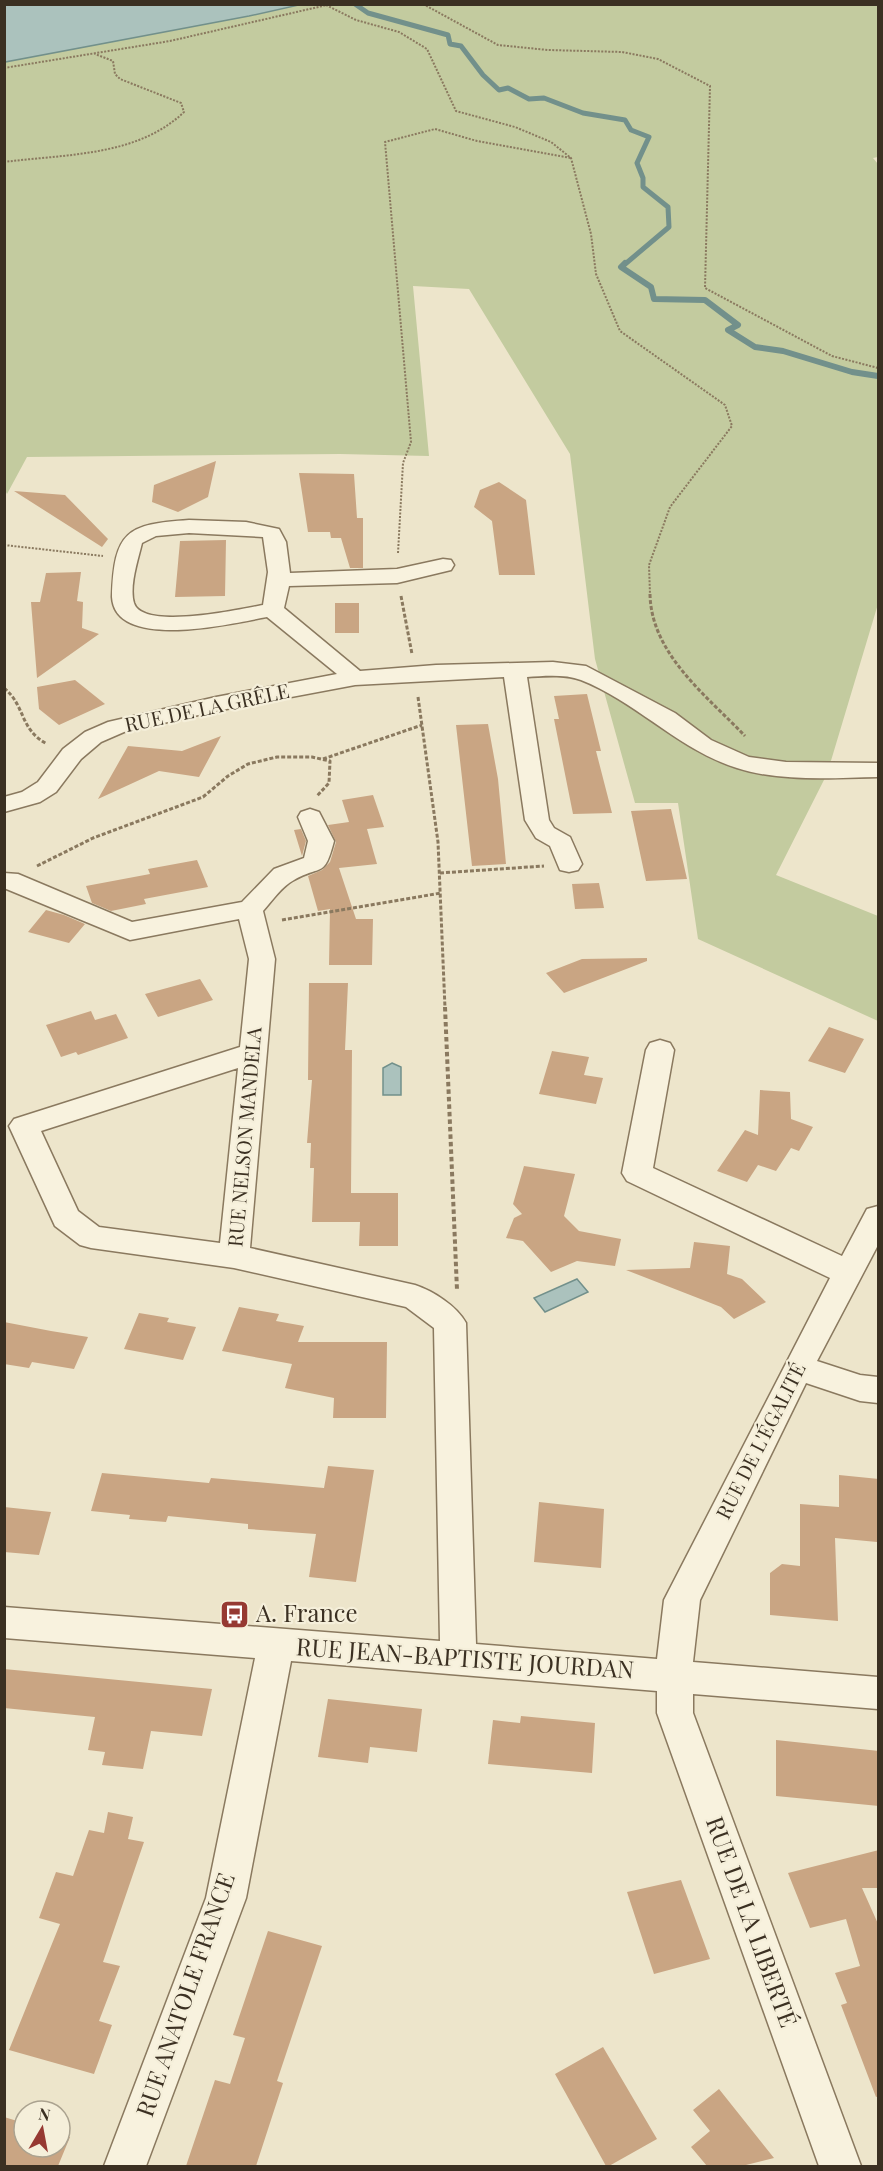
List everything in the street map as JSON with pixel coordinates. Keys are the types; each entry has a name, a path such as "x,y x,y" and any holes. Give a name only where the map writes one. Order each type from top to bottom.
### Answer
{"street":[{"path":"272,610 279,596 276,543 272,534 248,527 146,531 135,536 128,556 123,603 128,614 138,620 170,625 272,610 355,678"},
{"path":"278,580 397,576 443,565"},
{"name":"RUE DE LA GRÊLE","path":"4,805 31,797 46,787 72,754 93,737 116,727 143,719 355,678 426,672 553,669 586,673 667,718 704,745 744,763 786,769 879,770"},
{"path":"514,670 537,820 545,833 561,842 569,864"},
{"path":"9,880 130,931 252,917 283,875 315,863 321,841 310,817"},
{"name":"RUE NELSON MANDELA","path":"252,917 262,959 234,1256 415,1297 450,1323"},
{"path":"660,1050 637,1173 849,1273"},
{"path":"234,1256 91,1237 66,1218 24,1126 253,1053"},
{"name":"RUE DE L'ÉGALITÉ","path":"675,1675 675,1645 682,1600 798,1367 879,1218"},
{"path":"450,1323 458,1658"},
{"path":"798,1367 860,1388 879,1389"},
{"name":"RUE JEAN-BAPTISTE JOURDAN","path":"4,1622 879,1692"},
{"name":"RUE ANATOLE FRANCE","path":"125,2166 226,1898 272,1673 274,1644"},
{"name":"RUE DE LA LIBERTÉ","path":"675,1675 675,1713 840,2166"}],"path":[{"path":"423,4 449,16 498,45 548,50 622,51 658,59 710,86 705,288 832,356 879,368"},
{"path":"4,68 170,40 327,5 356,20 399,32 427,49 456,111 515,127 551,142 571,158 591,234 596,274 620,331 725,405 732,426 670,507 650,565 650,609 667,651 684,673 751,741"},
{"path":"4,162 90,151 140,140 176,123 184,112 181,102 163,93 126,84 116,76 113,61 94,54"},
{"path":"450,1323 458,1286 440,873 422,725 426,672 397,576 403,463 411,441 385,142 435,129 477,141 571,158"},
{"path":"4,545 128,556"},
{"path":"4,688 15,698 28,733 36,740 72,754"},
{"path":"322,759 422,725"},
{"path":"9,880 93,838 203,797 228,776 248,764 278,757 330,760 329,783 310,803 310,817"},
{"path":"440,873 569,864"},
{"path":"252,917 441,893"}],"green space":[{"path":"299,5 878,5 878,157 873,158 878,164 878,604 827,774 776,875 878,916 878,1021 698,939 678,803 635,803 595,659 570,454 469,289 413,286 429,456 340,454 27,457 7,494 4,488 4,62"}],"water":[{"path":"5,4 299,4 299,5 5,62"},
{"path":"392,1063 401,1067 401,1095 383,1095 383,1068"},
{"path":"577,1279 588,1292 545,1312 534,1298"}],"building":[{"path":"216,461 208,497 178,512 152,502 154,485"},
{"path":"299,473 354,474 357,518 363,518 363,568 350,568 341,538 331,538 330,532 308,532"},
{"path":"499,482 526,500 535,575 499,575 492,521 474,507 480,490"},
{"path":"14,491 65,495 108,539 102,547"},
{"path":"226,540 225,596 175,597 180,541"},
{"path":"81,572 77,601 83,602 82,628 99,634 37,678 31,602 40,602 46,573"},
{"path":"335,603 359,603 359,633 335,633"},
{"path":"75,680 105,704 59,725 39,709 37,687"},
{"path":"587,694 601,751 596,751 612,813 573,814 554,719 559,719 554,696"},
{"path":"488,724 498,779 506,864 472,866 456,725"},
{"path":"221,736 199,777 159,771 98,799 128,746 182,751"},
{"path":"373,795 384,827 367,829 377,864 339,868 356,919 373,919 372,965 329,965 330,909 318,911 308,876 322,870 330,862 336,842 328,825 349,822 342,800"},
{"path":"671,809 687,879 646,881 631,811"},
{"path":"301,829 306,841 302,856 294,830"},
{"path":"197,860 208,887 144,899 146,904 111,911 92,903 86,886 150,874 148,869"},
{"path":"599,883 604,908 575,909 572,884"},
{"path":"46,910 85,924 69,943 28,932"},
{"path":"647,958 647,961 564,993 546,973 582,959"},
{"path":"200,979 213,1000 158,1017 145,994"},
{"path":"309,983 348,983 345,1050 352,1050 351,1193 398,1193 398,1246 359,1246 360,1222 312,1222 314,1168 310,1168 311,1143 307,1143 312,1080 308,1080"},
{"path":"91,1011 95,1020 116,1014 128,1038 78,1055 76,1052 61,1057 46,1025"},
{"path":"829,1027 864,1039 845,1073 808,1061"},
{"path":"552,1051 589,1057 584,1075 603,1078 596,1104 539,1094"},
{"path":"760,1090 790,1092 791,1119 813,1127 799,1151 791,1148 776,1171 758,1165 747,1182 717,1171 745,1130 758,1135"},
{"path":"524,1166 575,1174 564,1216 579,1231 621,1239 615,1266 577,1261 551,1272 523,1241 506,1238 514,1218 522,1214 513,1204"},
{"path":"694,1242 730,1246 727,1274 742,1279 766,1302 734,1319 721,1307 626,1270 690,1268"},
{"path":"239,1307 279,1314 276,1321 304,1326 298,1342 387,1342 386,1418 333,1418 334,1398 285,1388 292,1364 222,1351"},
{"path":"139,1313 169,1318 167,1322 196,1327 183,1360 124,1349"},
{"path":"4,1322 88,1337 74,1369 32,1362 29,1368 4,1364"},
{"path":"328,1466 374,1470 356,1582 309,1577 316,1534 248,1529 248,1524 168,1516 166,1522 129,1519 130,1515 91,1511 102,1473 209,1483 211,1478 324,1488"},
{"path":"839,1475 879,1479 877,1542 835,1538 838,1621 770,1615 770,1573 782,1564 800,1566 800,1504 839,1507"},
{"path":"539,1502 604,1509 601,1568 534,1562"},
{"path":"4,1507 51,1512 39,1555 4,1552"},
{"path":"4,1669 212,1689 202,1736 151,1731 143,1769 102,1765 105,1752 88,1750 95,1717 4,1708"},
{"path":"328,1699 422,1709 417,1752 370,1747 368,1763 318,1757"},
{"path":"521,1716 595,1723 592,1773 488,1764 493,1720 520,1723"},
{"path":"776,1740 879,1751 879,1806 776,1796"},
{"path":"108,1812 133,1817 128,1839 144,1842 103,1962 120,1966 99,2021 112,2025 94,2074 9,2050 60,1924 39,1918 56,1872 73,1876 89,1830 104,1833"},
{"path":"879,1850 879,1888 862,1888 879,1926 879,2096 876,2097 841,2005 847,2003 835,1973 860,1966 846,1919 810,1928 788,1873"},
{"path":"681,1880 710,1959 654,1974 627,1892"},
{"path":"268,1931 322,1946 277,2081 283,2083 256,2166 186,2166 215,2080 230,2084 245,2038 233,2035"},
{"path":"603,2047 657,2139 609,2166 606,2166 555,2074"},
{"path":"719,2089 774,2158 742,2166 707,2166 691,2147 710,2131 693,2110"},
{"path":"4,2117 12,2119 12,2159 61,2159 58,2166 4,2166"}],"waterway":[{"path":"355,4 368,13 448,35 450,44 461,46 483,75 499,90 508,88 529,99 544,98 583,113 625,120 631,130 649,137 637,163 643,178 643,187 668,207 669,227 624,265"},
{"path":"625,263 621,267 651,287 654,299 705,300 738,325 728,330 755,347 783,351 852,372 878,376"}],"place":[{"name":"A. France","path":"235,1614"}]}
